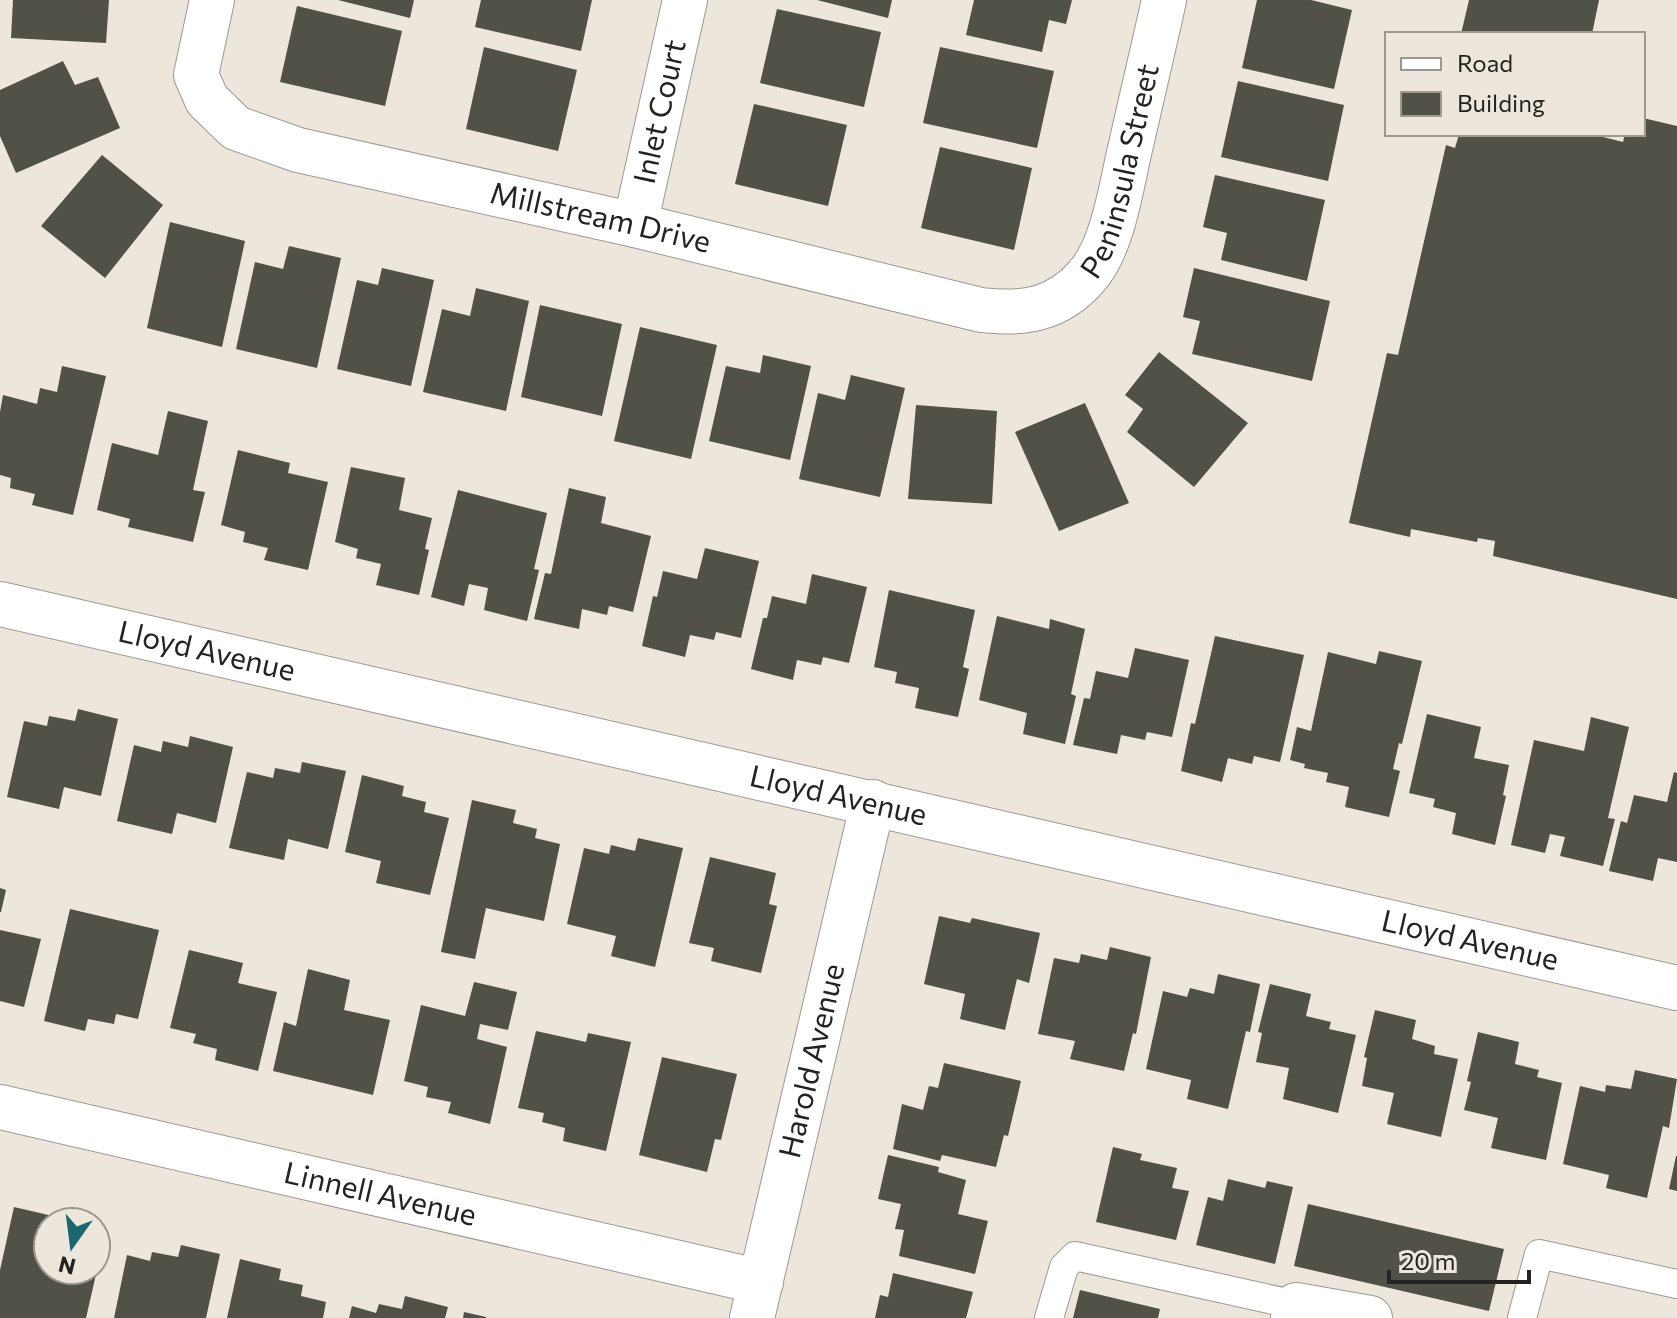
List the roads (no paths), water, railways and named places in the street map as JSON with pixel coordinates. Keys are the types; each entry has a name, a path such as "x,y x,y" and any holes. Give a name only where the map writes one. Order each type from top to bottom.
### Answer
{"street":[{"name":"Millstream Drive","path":"212,0 196,75 207,100 236,128 298,150 635,225 981,310 1008,313 1032,311"},
{"name":"Inlet Court","path":"635,225 685,0"},
{"name":"Peninsula Street","path":"1032,311 1062,297 1088,276 1100,256 1113,219 1164,0"},
{"name":"Lloyd Avenue","path":"0,604 1677,988"},
{"name":"Harold Avenue","path":"756,1300 873,802"},
{"name":"Linnell Avenue","path":"0,1107 756,1300"},
{"path":"1295,1312 1370,1318"}],"lane":[{"path":"1522,1318 1539,1254 1677,1284"},
{"path":"1049,1318 1064,1267 1075,1256 1295,1312"}]}
